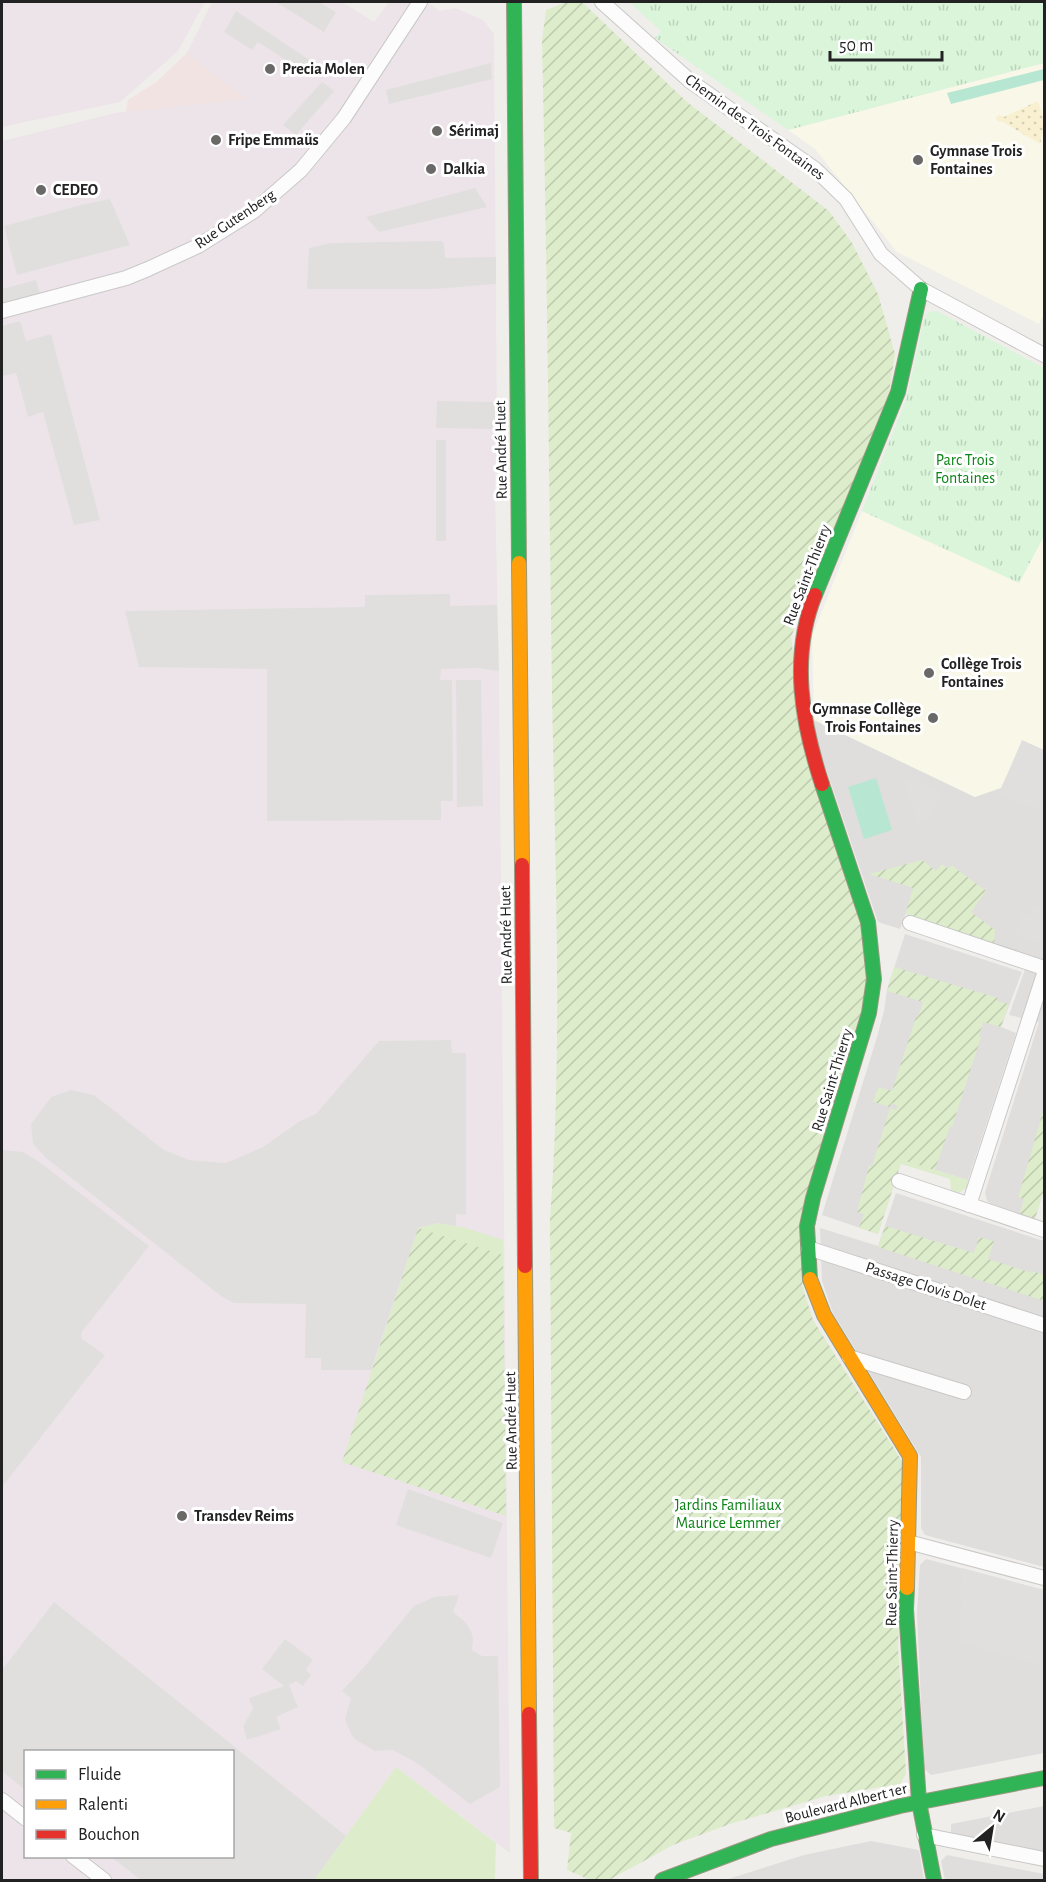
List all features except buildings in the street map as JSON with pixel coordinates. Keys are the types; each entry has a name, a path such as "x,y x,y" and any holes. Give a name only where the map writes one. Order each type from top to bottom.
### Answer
{"street":[{"name":"Rue Gutenberg","path":"2,310 126,278 198,246 254,210 301,170 344,118 420,2"},
{"name":"Rue André Huet","path":"514,2 532,1878"},
{"name":"Chemin des Trois Fontaines","path":"602,2 690,81 832,184 846,199 881,254 921,289 1044,355"},
{"name":"Rue Saint-Thierry","path":"921,289 898,392 806,617 801,638 804,722 810,748 868,922 874,979 869,1013 813,1198 807,1226 810,1281 824,1315 910,1456 906,1609 919,1802 934,1881"},
{"path":"910,923 1044,968"},
{"path":"969,1206 1044,980"},
{"path":"899,1181 1044,1230"},
{"name":"Passage Clovis Dolet","path":"808,1248 1044,1325"},
{"path":"849,1357 964,1392"},
{"path":"908,1542 1044,1578"},
{"name":"Boulevard Albert 1er","path":"662,1881 771,1839 919,1802 1044,1778"},
{"path":"2,1800 24,1817"},
{"path":"924,1835 1044,1859"},
{"path":"74,1858 104,1881"}],"shaded area":[{"path":"2,2 205,2 178,51 120,102 2,127"},
{"path":"212,2 342,2 374,22 389,2 428,2 439,11 455,8 483,20 494,34 497,435 495,487 499,676 510,1853 396,1767 314,1880 2,1880 2,141 115,113 247,99 187,53"},
{"path":"276,2 319,2 336,12 324,32"},
{"path":"236,11 311,61 304,72 258,42 252,50 224,32"},
{"path":"187,53 296,135 125,116 128,100 155,83"},
{"path":"491,63 492,79 389,104 386,90"},
{"path":"1044,63 1044,314 1039,324 897,252 815,149 788,130"},
{"path":"322,82 334,91 296,135 283,125"},
{"path":"475,188 487,207 379,232 366,217"},
{"path":"110,199 130,245 17,275 4,226"},
{"path":"443,242 445,258 496,257 496,284 434,289 307,289 309,248 331,243"},
{"path":"36,280 40,293 2,303 2,289"},
{"path":"20,321 26,341 51,334 100,520 74,525 43,412 28,417 16,373 2,376 2,326"},
{"path":"437,401 496,402 497,429 436,428"},
{"path":"436,440 446,440 446,541 436,541"},
{"name":"Collège Trois Fontaines","path":"862,511 1019,582 1044,536 1044,750 1022,741 1001,788 975,797 814,720 812,636"},
{"path":"450,594 450,606 497,605 499,671 477,668 441,669 440,680 452,680 453,801 441,801 441,820 267,821 267,669 139,667 125,611 365,607 365,595"},
{"path":"456,680 481,680 483,806 457,807"},
{"path":"814,720 975,797 1044,750 1044,1189 1035,1219 992,1204 987,1201 985,1192 1039,1022 1009,1015 1029,958 910,919 906,913 900,929 878,922 814,733"},
{"path":"1022,740 1044,750 1044,813 999,794"},
{"path":"910,777 940,792 929,819 918,825 903,781"},
{"path":"1032,905 1044,909 1044,945 1015,935 1022,914 1029,916"},
{"path":"905,934 1022,972 1001,1027 1016,1033 968,1180 902,1160 878,1234 822,1215 877,1037 887,990"},
{"path":"451,1040 452,1053 466,1053 466,1215 456,1214 456,1226 437,1223 418,1228 371,1370 321,1370 321,1358 305,1358 306,1304 234,1303 221,1296 46,1158 33,1144 31,1124 51,1097 71,1090 94,1095 164,1150 189,1160 226,1163 263,1147 300,1121 316,1114 379,1041"},
{"path":"2,1150 23,1152 38,1161 149,1246 81,1333 82,1339 105,1355 2,1487"},
{"path":"896,1193 1044,1241 1044,1567 925,1535 921,1528 921,1457 833,1313 822,1281 820,1228 878,1246"},
{"path":"408,1489 503,1523 491,1558 396,1525"},
{"path":"926,1559 1044,1590 1044,1753 931,1775 924,1769 917,1614 920,1565"},
{"path":"962,1568 1044,1590 1042,1666 960,1642"},
{"path":"459,1595 453,1612 465,1622 471,1631 472,1650 482,1656 498,1656 500,1787 470,1804 417,1763 393,1750 375,1751 356,1740 345,1719 351,1698 342,1691 414,1606 434,1597"},
{"path":"54,1602 346,1836 314,1880 141,1880 112,1858 234,1858 234,1750 24,1750 24,1789 2,1771 2,1670"},
{"path":"285,1639 313,1660 306,1670 311,1675 303,1686 296,1681 289,1685 298,1707 276,1717 281,1729 247,1740 243,1726 253,1709 249,1698 284,1686 262,1669"},
{"path":"1044,1806 1044,1851 951,1834 951,1824"},
{"path":"871,1841 919,1850 924,1880 725,1880 804,1855"},
{"path":"947,1855 1044,1874 1044,1880 945,1880 941,1861"}],"green space":[{"name":"Jardins Familiaux Maurice Lemmer","path":"567,2 582,2 687,102 829,211 852,243 878,294 895,354 889,392 791,637 805,745 859,907 867,989 802,1285 813,1320 903,1463 905,1487 898,1646 906,1774 900,1784 826,1796 730,1824 673,1845 609,1880 590,1880 567,1870 571,1833 554,1828 550,1220 556,1088 557,956 542,40 546,10"},
{"path":"629,2 1044,2 1044,63 788,130 655,38 661,31"},
{"path":"1044,69 1044,80 951,104 947,93"},
{"name":"Parc Trois Fontaines","path":"937,311 1044,368 1044,536 1019,583 862,511 907,397 924,319 928,312"},
{"path":"876,778 892,830 864,839 848,787"},
{"path":"922,860 936,871 942,864 948,869 951,865 986,891 971,912 995,930 994,947 910,919 906,912 913,888 869,874"},
{"path":"894,967 998,998 997,1001 1009,1004 1001,1027 983,1022 979,1036 981,1037 952,1127 950,1126 935,1170 902,1160 878,1234 859,1228 864,1214 857,1212 869,1166 872,1166 890,1108 896,1110 898,1106 891,1103 890,1107 873,1102 878,1087 892,1091 923,1002 887,991"},
{"path":"1044,1108 1044,1189 1035,1219 1020,1214 1024,1199 1018,1197"},
{"path":"902,1160 968,1180 968,1187 959,1193 951,1192 950,1179 901,1164"},
{"path":"437,1223 466,1228 503,1240 503,1255 418,1228"},
{"path":"885,1226 974,1253 979,1237 994,1241 988,1259 1044,1275 1044,1301 878,1247"},
{"path":"418,1228 503,1255 506,1516 342,1462"},
{"path":"396,1767 496,1843 495,1880 314,1880"}],"sand":[{"path":"1038,101 1043,122 1040,144 1003,122 997,121 996,117 999,115 1004,117"}],"traffic: fast":[{"path":"514,2 519,563"},
{"path":"815,595 898,392 921,289"},
{"path":"810,1279 807,1226 813,1198 869,1013 874,979 868,922 822,784"},
{"path":"907,1588 906,1609 919,1802 934,1880"},
{"path":"662,1880 771,1839 900,1806 1044,1778"}],"traffic: slow":[{"path":"519,563 522,865"},
{"path":"525,1266 529,1714"},
{"path":"810,1279 824,1315 910,1456 907,1588"}],"traffic: jam":[{"path":"815,595 807,618 801,666 804,714 822,784"},
{"path":"522,865 525,1266"},
{"path":"529,1714 531,1880"}],"place":[{"name":"Precia Molen","path":"270,69"},
{"name":"Sérimaj","path":"437,131"},
{"name":"Fripe Emmaüs","path":"216,140"},
{"name":"Gymnase Trois Fontaines","path":"918,160"},
{"name":"Dalkia","path":"431,169"},
{"name":"CEDEO","path":"41,190"},
{"name":"Collège Trois Fontaines","path":"929,673"},
{"name":"Gymnase Collège Trois Fontaines","path":"933,718"},
{"name":"Transdev Reims","path":"182,1516"}]}
